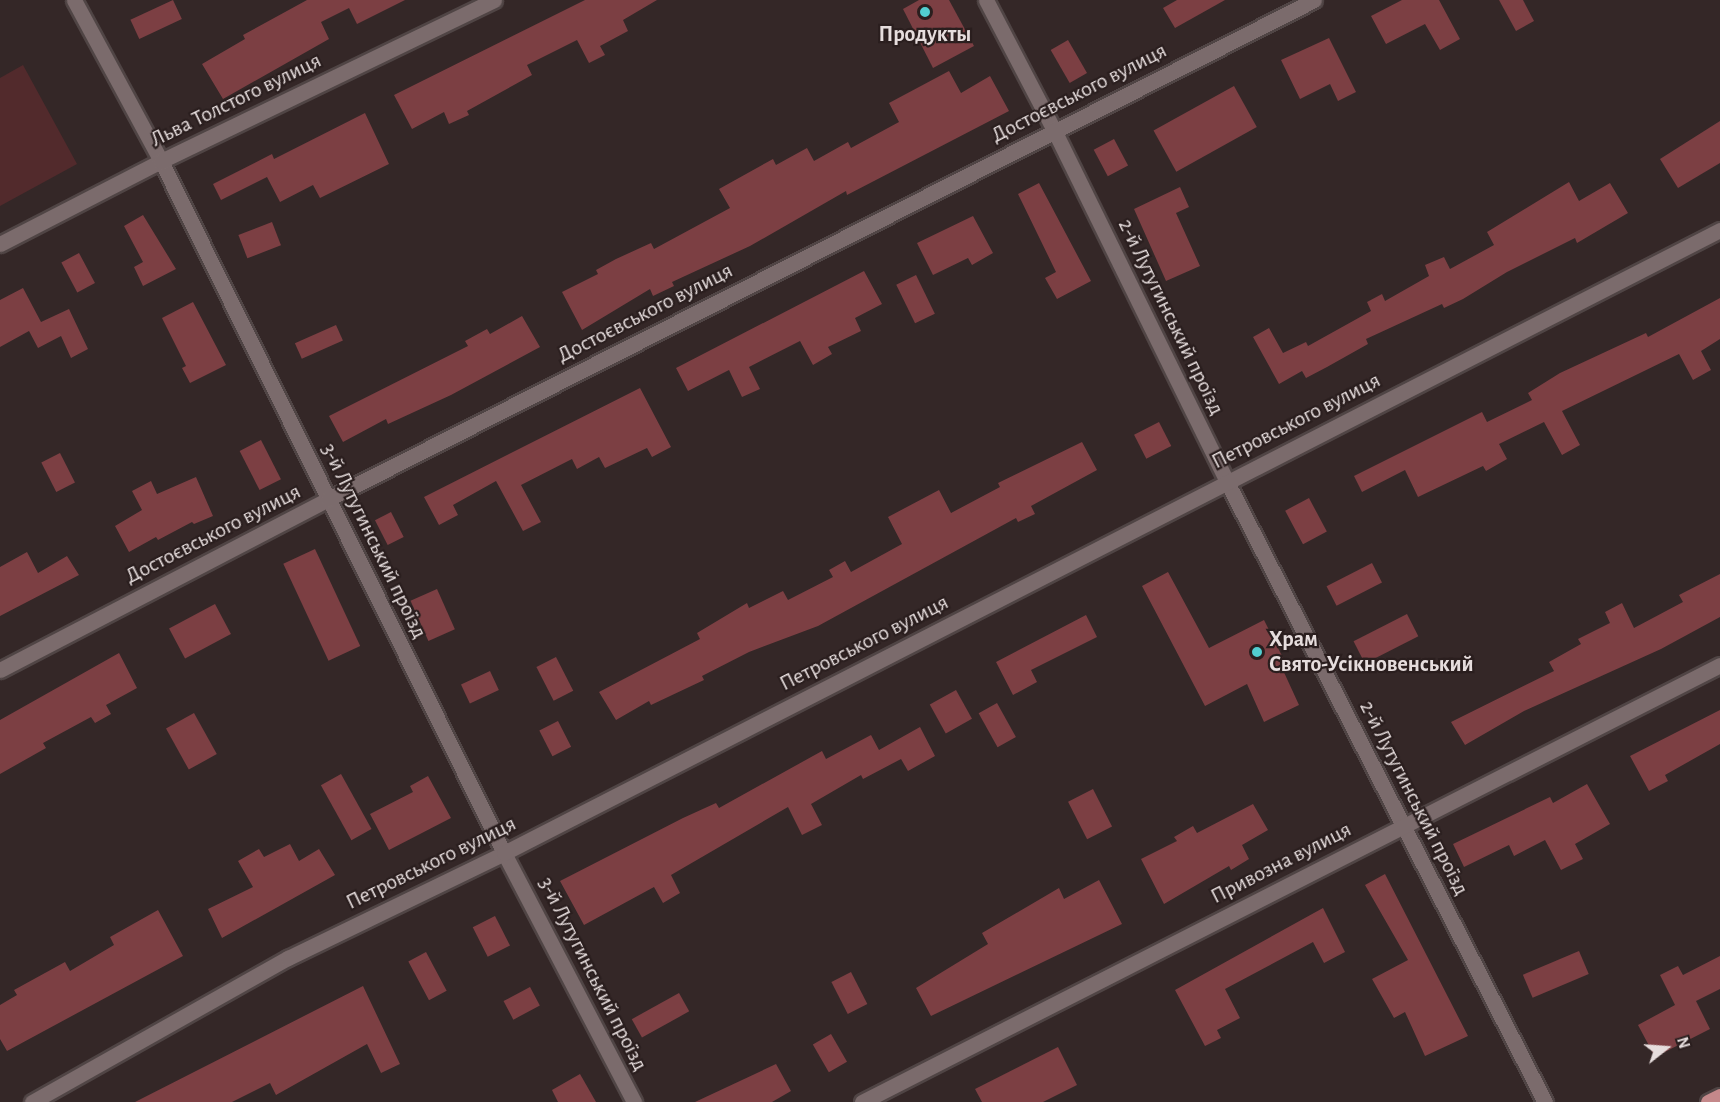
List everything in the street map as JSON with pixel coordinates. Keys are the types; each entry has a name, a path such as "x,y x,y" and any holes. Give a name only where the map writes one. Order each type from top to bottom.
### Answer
{"main road":[{"path":"1708,1102 1720,1096"}],"street":[{"name":"3-й Лутугинський проїзд","path":"74,0 161,161 504,853 634,1102"},
{"name":"Льва Толстого вулиця","path":"0,244 161,161 494,0"},
{"name":"2-й Лутугинський проїзд","path":"986,0 1054,130 1227,482 1545,1102"},
{"name":"Достоєвського вулиця","path":"0,670 328,499 1314,0"},
{"name":"Петровського вулиця","path":"32,1102 288,958 504,853 1720,230"},
{"name":"Привозна вулиця","path":"862,1102 1720,665"}],"shaded area":[{"path":"23,65 77,164 0,206 0,78"}],"building":[{"path":"173,0 182,19 139,39 130,20"},
{"path":"307,0 405,0 357,24 349,8 321,22 329,39 223,99 202,64 245,39 243,35"},
{"path":"585,0 657,0 623,20 628,31 600,46 605,55 589,63 577,40 527,65 532,75 467,111 469,115 449,124 444,112 412,129 394,95"},
{"path":"919,0 949,0 974,46 933,68 903,9"},
{"path":"1177,0 1225,0 1175,28 1163,8"},
{"path":"1402,0 1439,0 1460,39 1440,50 1425,24 1386,44 1371,16"},
{"path":"1499,0 1523,0 1534,21 1516,31"},
{"path":"1329,38 1356,92 1338,101 1330,84 1300,99 1281,60"},
{"path":"1068,40 1087,73 1070,83 1051,50"},
{"path":"949,71 961,93 990,76 1009,111 847,195 846,191 750,246 672,282 674,286 653,296 650,289 582,330 562,292 598,274 596,270 616,259 651,243 654,249 730,208 719,189 773,159 776,165 807,148 814,161 848,142 851,148 899,122 889,103"},
{"path":"1234,86 1257,127 1176,172 1154,131"},
{"path":"365,113 389,164 320,198 313,185 280,202 267,177 221,200 213,184 272,154 274,159"},
{"path":"1720,121 1720,163 1678,188 1660,159"},
{"path":"1114,139 1128,165 1108,176 1094,150"},
{"path":"1569,182 1579,201 1610,183 1628,213 1577,243 1575,238 1507,272 1463,299 1444,308 1442,304 1366,339 1368,344 1306,378 1302,371 1279,384 1253,337 1269,328 1283,353 1306,342 1308,346 1371,311 1367,302 1382,294 1385,301 1429,276 1425,265 1444,257 1450,269 1494,245 1487,232"},
{"path":"1039,183 1091,281 1057,299 1045,278 1056,272 1018,194"},
{"path":"1180,187 1189,207 1176,213 1200,266 1166,281 1134,209"},
{"path":"143,215 176,269 143,286 134,267 143,262 124,226"},
{"path":"973,216 993,253 972,265 968,258 933,275 917,243"},
{"path":"272,222 281,245 247,258 238,235"},
{"path":"79,253 95,283 77,292 61,262"},
{"path":"864,271 882,304 855,318 861,331 828,347 832,354 813,365 800,341 749,367 760,389 742,397 729,370 688,391 676,368"},
{"path":"916,275 935,314 915,323 896,285"},
{"path":"23,288 41,322 69,309 88,349 71,358 61,336 38,348 29,331 0,347 0,300"},
{"path":"1720,298 1720,339 1701,351 1711,370 1693,380 1679,354 1562,411 1580,445 1562,455 1544,422 1499,444 1507,459 1486,471 1483,466 1418,497 1405,470 1362,492 1354,476 1482,412 1487,422 1532,400 1528,393 1560,373 1646,333 1648,337"},
{"path":"193,302 226,365 190,383 182,368 186,366 162,318"},
{"path":"522,316 540,347 451,395 388,424 386,419 343,442 329,416 468,346 465,341 487,329 490,334"},
{"path":"336,325 343,341 302,359 295,343"},
{"path":"640,388 671,447 652,457 647,448 605,468 599,457 577,469 572,459 521,485 541,522 523,531 496,481 453,505 458,515 439,525 424,497"},
{"path":"1159,422 1171,446 1146,459 1134,435"},
{"path":"261,440 281,479 260,490 240,451"},
{"path":"1082,442 1097,470 1031,506 1035,514 1018,522 1016,518 818,626 749,652 702,676 704,680 651,705 649,701 616,720 599,692 700,639 697,633 747,603 749,608 783,591 788,600 833,577 829,570 845,561 851,572 902,544 888,517 939,490 951,513 1000,487 998,483"},
{"path":"60,453 75,482 56,492 41,463"},
{"path":"196,477 213,516 194,524 192,522 158,540 156,537 129,552 115,526 142,510 132,491 151,481 157,494"},
{"path":"1309,498 1327,532 1303,544 1285,511"},
{"path":"391,512 404,537 388,545 375,520"},
{"path":"315,549 360,646 328,661 283,564"},
{"path":"27,552 38,573 67,556 79,575 0,616 0,567"},
{"path":"1372,563 1382,583 1337,606 1327,586"},
{"path":"1168,572 1209,648 1264,620 1287,666 1282,668 1299,705 1264,722 1247,684 1205,706 1142,586"},
{"path":"1720,574 1720,617 1661,649 1524,711 1465,745 1451,722 1554,671 1549,662 1581,644 1578,639 1610,623 1605,612 1622,603 1634,628 1683,602 1679,595"},
{"path":"437,589 455,629 428,641 411,601"},
{"path":"215,604 231,634 185,658 169,628"},
{"path":"1407,614 1418,636 1365,664 1354,641"},
{"path":"1086,615 1097,637 1031,670 1037,682 1013,695 996,662"},
{"path":"119,653 137,688 106,705 111,714 95,723 91,717 43,743 46,748 0,774 0,720"},
{"path":"556,657 573,691 554,701 536,667"},
{"path":"490,671 499,690 470,704 461,685"},
{"path":"956,690 972,719 946,733 930,705"},
{"path":"997,703 1016,737 998,747 979,713"},
{"path":"1720,710 1720,744 1665,775 1668,781 1649,791 1630,756"},
{"path":"194,713 217,754 189,770 166,729"},
{"path":"558,721 571,747 552,756 539,731"},
{"path":"920,727 935,756 908,771 901,759 863,779 861,775 811,804 822,825 802,835 788,807 671,875 680,893 663,903 654,887 584,925 560,881 683,818 716,803 719,808 822,751 826,759 871,735 879,750"},
{"path":"341,774 372,829 351,840 321,785"},
{"path":"428,776 451,818 389,850 370,814 413,792 410,786"},
{"path":"1587,784 1610,824 1575,844 1583,859 1561,870 1545,840 1514,856 1509,845 1464,867 1453,844 1550,797 1553,803"},
{"path":"1093,789 1112,826 1087,839 1068,802"},
{"path":"1253,804 1268,830 1242,845 1249,859 1231,870 1229,866 1164,904 1141,859 1177,841 1174,837 1193,826 1197,833"},
{"path":"290,844 299,861 319,849 335,875 222,938 208,909 253,887 238,861 259,849 264,857"},
{"path":"1385,874 1468,1036 1425,1056 1405,1012 1394,1018 1372,979 1408,960 1365,885"},
{"path":"1099,880 1122,924 931,1016 916,988 988,944 982,933 1059,888 1064,899"},
{"path":"1323,908 1345,952 1324,963 1313,942 1225,989 1240,1018 1217,1030 1221,1038 1205,1046 1175,990"},
{"path":"158,910 183,956 7,1051 0,1039 0,1005 17,995 14,990 65,962 70,971 114,945 110,937"},
{"path":"495,916 510,945 488,957 473,927"},
{"path":"1579,951 1589,974 1533,998 1523,975"},
{"path":"426,952 447,991 429,1000 408,961"},
{"path":"1720,956 1720,989 1696,1001 1710,1029 1655,1057 1638,1025 1675,1005 1660,975 1678,966 1683,975"},
{"path":"851,972 867,1004 848,1014 831,982"},
{"path":"363,986 400,1064 381,1073 367,1044 276,1095 270,1083 232,1102 135,1102"},
{"path":"530,987 540,1006 513,1020 504,1001"},
{"path":"679,993 689,1011 642,1038 632,1019"},
{"path":"831,1034 847,1062 829,1072 813,1044"},
{"path":"1058,1047 1077,1085 1043,1102 982,1102 975,1089"},
{"path":"776,1064 791,1091 772,1102 695,1102"},
{"path":"580,1074 596,1102 558,1102 552,1090"}],"place":[{"name":"Продукты","path":"925,12"},
{"name":"Храм Свято-Усікновенський","path":"1257,652"}]}
